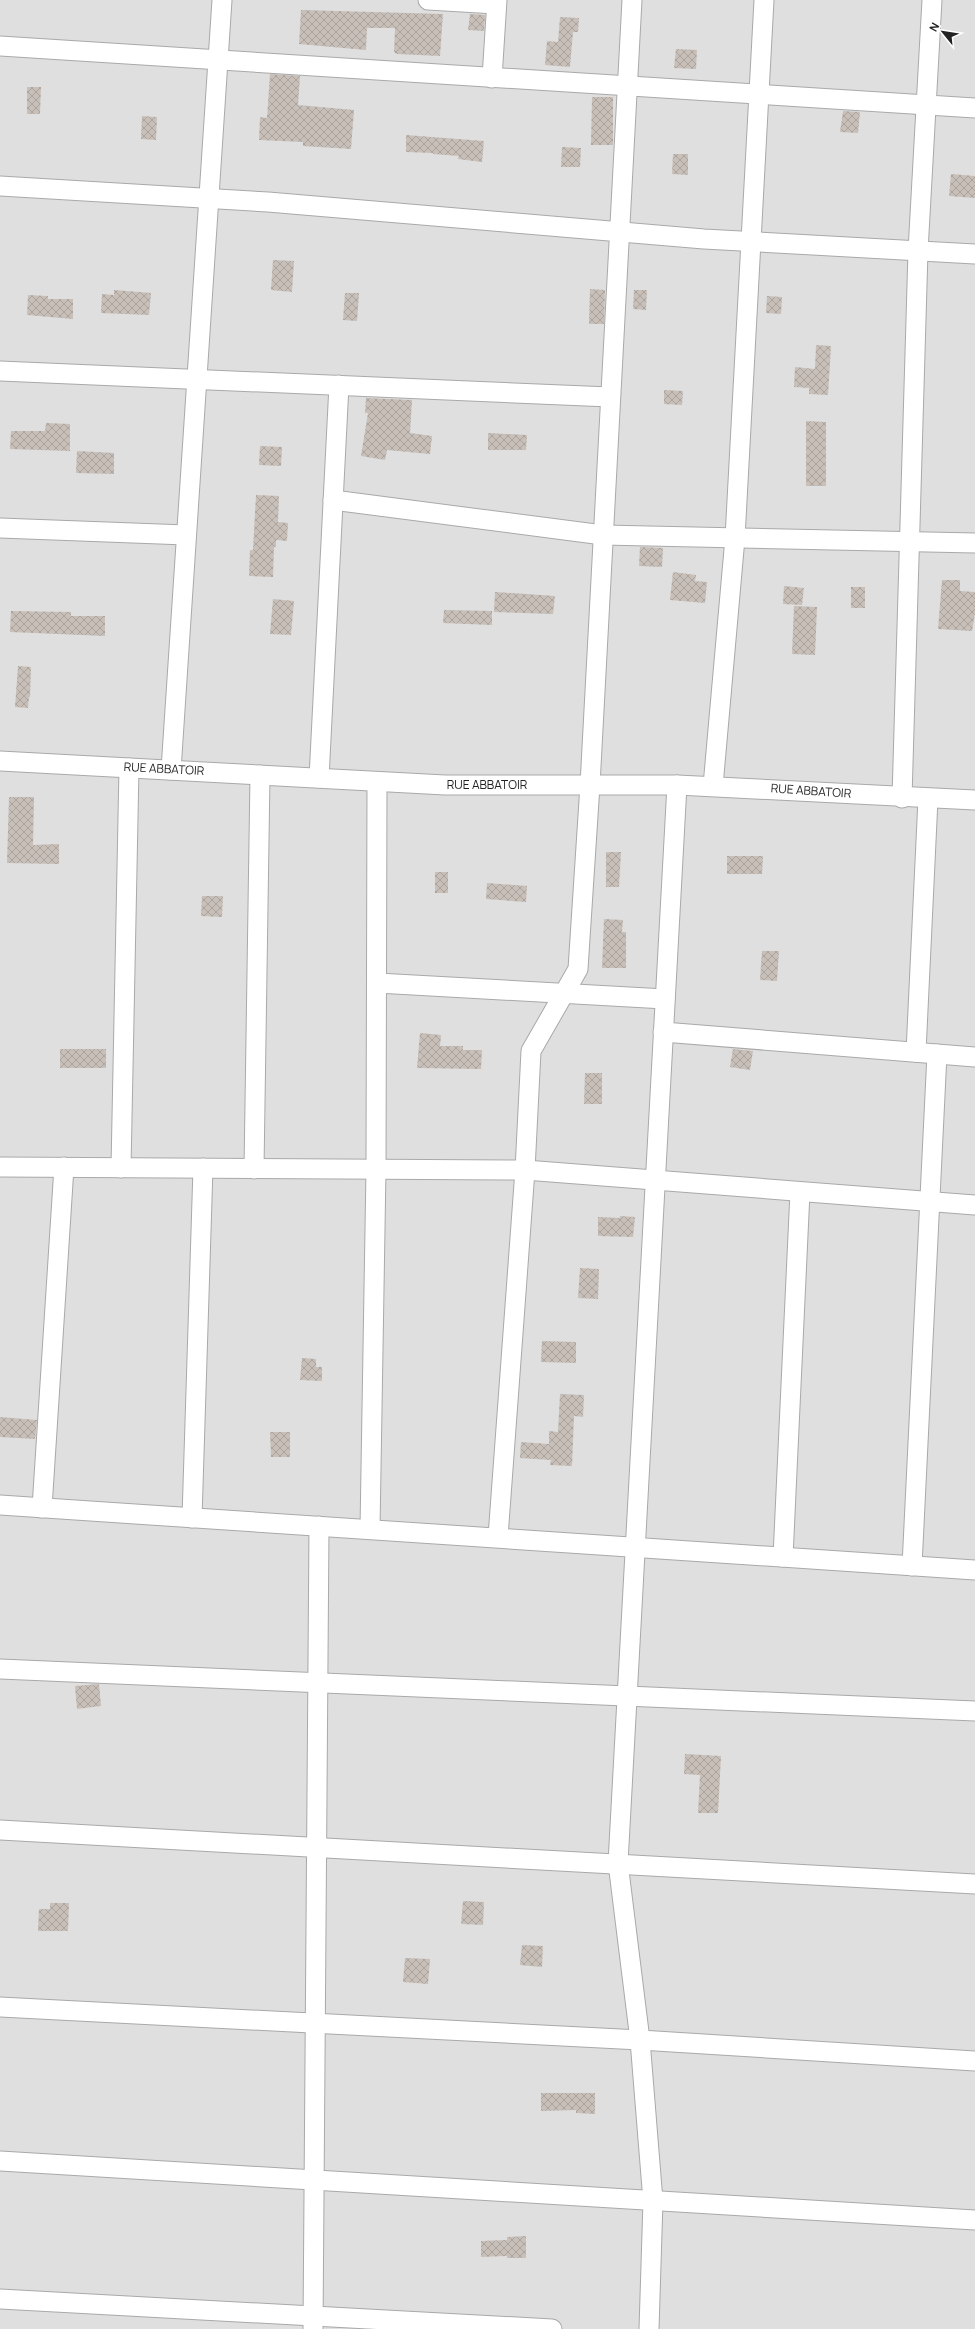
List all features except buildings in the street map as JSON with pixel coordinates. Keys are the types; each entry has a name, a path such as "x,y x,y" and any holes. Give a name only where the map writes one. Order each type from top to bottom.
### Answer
{"street":[{"path":"170,770 222,0"},
{"path":"428,0 497,2 492,78"},
{"path":"498,1537 525,1170 531,1051 578,969 590,785 632,0"},
{"path":"713,786 735,538 764,0"},
{"path":"902,798 918,251 932,0"},
{"path":"0,46 975,108"},
{"path":"0,186 208,198 751,241 975,254"},
{"path":"0,371 610,396"},
{"path":"319,778 339,385"},
{"path":"333,500 603,535 975,543"},
{"path":"0,528 186,535"},
{"name":"RUE ABBATOIR","path":"0,761 445,785 713,786 902,798 975,800"},
{"path":"121,1168 129,768"},
{"path":"254,1169 260,775"},
{"path":"370,1529 376,1170 377,782"},
{"path":"649,2329 653,2200 640,2040 618,1862 677,785"},
{"path":"916,1052 928,799"},
{"path":"377,983 665,999"},
{"path":"663,1032 975,1056"},
{"path":"912,1566 937,1054"},
{"path":"0,1167 525,1170 975,1205"},
{"path":"42,1508 64,1167"},
{"path":"192,1518 203,1168"},
{"path":"783,1557 800,1192"},
{"path":"0,1505 975,1570"},
{"path":"313,2323 319,1526"},
{"path":"0,1669 975,1711"},
{"path":"0,1830 618,1862 975,1884"},
{"path":"0,2007 640,2040 975,2061"},
{"path":"0,2161 975,2220"},
{"path":"0,2299 313,2323 552,2329"}],"shaded area":[{"path":"0,0 975,0 975,2329 0,2329"}]}
